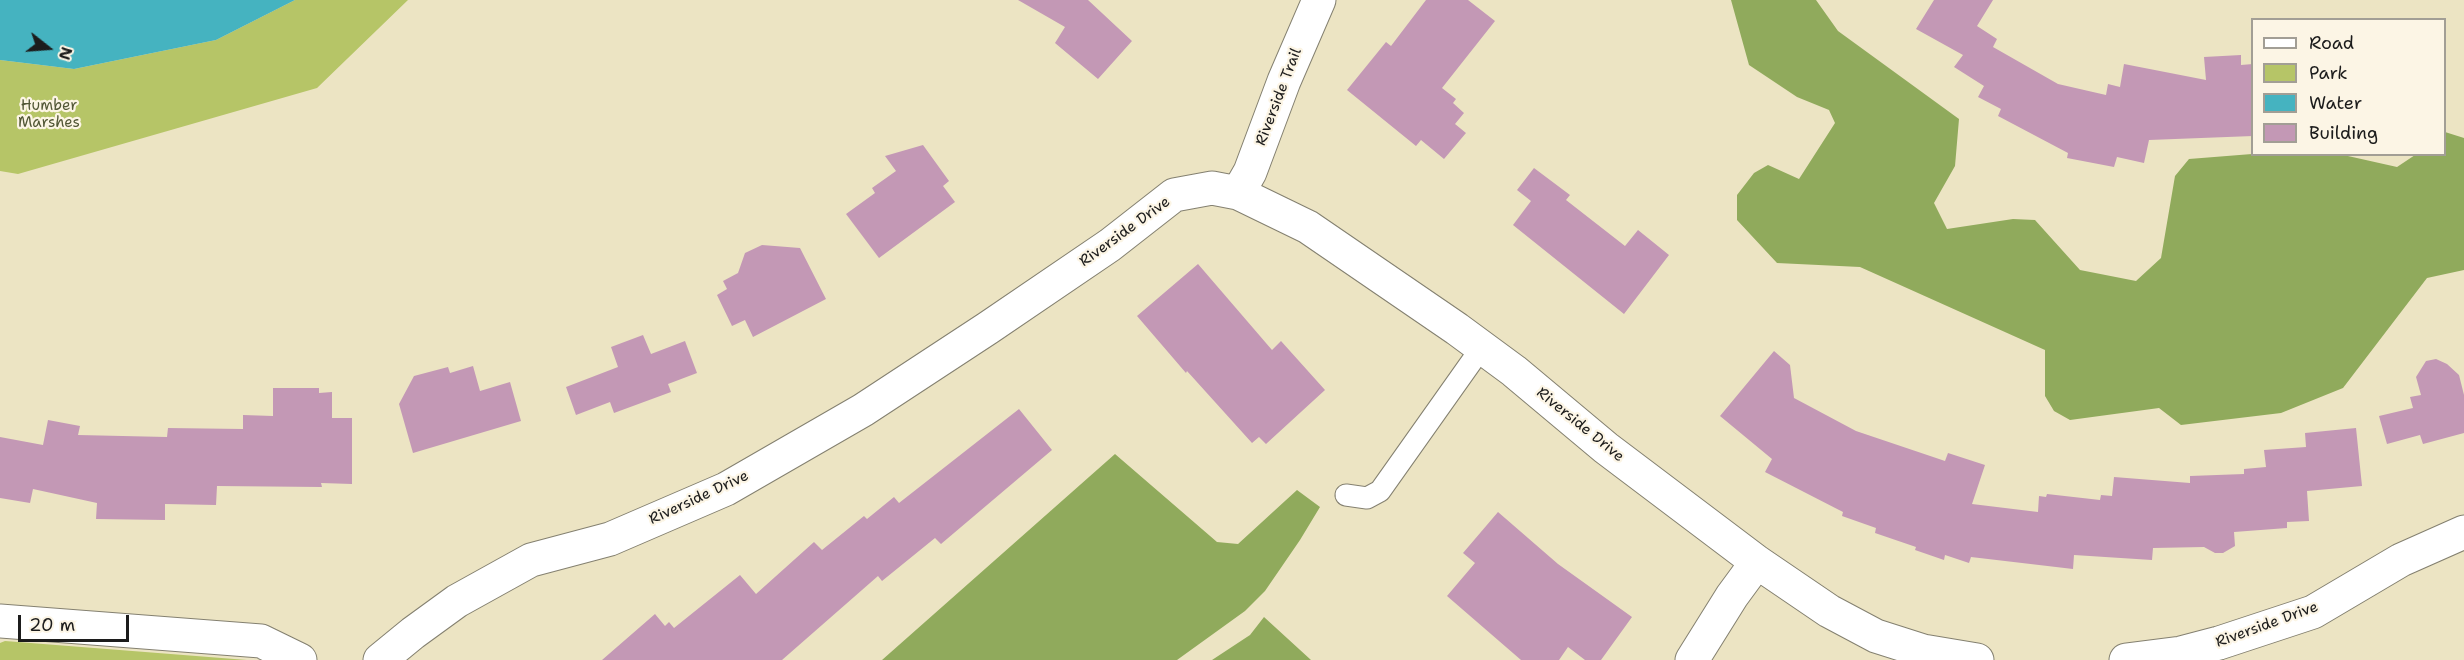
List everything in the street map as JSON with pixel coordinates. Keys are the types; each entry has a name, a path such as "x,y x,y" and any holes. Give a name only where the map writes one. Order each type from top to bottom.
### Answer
{"street":[{"name":"Riverside Trail","path":"1238,193 1250,172 1284,81 1319,0"},
{"name":"Riverside Drive","path":"381,660 448,608 493,579 531,560 610,539 726,489 862,410 1110,245 1174,195 1212,188 1238,193 1308,227 1514,370 1606,448 1756,562 1829,611 1876,636 1923,651 1977,660"},
{"name":"Riverside Drive","path":"2126,660 2181,653 2219,644 2313,612 2401,560 2464,532"},
{"path":"1692,660 1756,562"},
{"path":"0,621 261,641 300,660"}],"lane":[{"path":"1346,495 1367,498 1380,491 1482,347"}],"green space":[{"name":"Humber Marshes","path":"295,0 408,0 317,88 18,174 0,171 0,60 74,69 216,40"},
{"path":"1731,0 1816,0 1838,31 1959,119 1955,166 1934,203 1947,229 2013,219 2035,220 2080,270 2136,281 2161,258 2175,176 2189,159 2251,154 2251,156 2348,156 2397,167 2414,156 2446,156 2446,132 2464,138 2464,270 2427,278 2343,388 2281,413 2181,425 2159,408 2070,420 2054,411 2045,396 2045,350 1860,267 1777,263 1737,220 1737,195 1754,173 1768,165 1799,179 1835,123 1829,110 1797,97 1749,65"},
{"path":"1115,454 1217,542 1238,544 1297,490 1320,507 1265,591 1245,611 1177,660 882,660"},
{"path":"1264,617 1311,660 1212,660 1250,635"},
{"path":"5,641 247,660 0,660 0,643"}],"water":[{"path":"0,0 295,0 216,40 74,69 0,60"}],"building":[{"path":"1018,0 1088,0 1132,41 1098,79 1055,43 1065,27"},
{"path":"1426,0 1468,0 1495,21 1442,88 1456,99 1453,103 1464,113 1455,124 1466,133 1444,159 1421,140 1416,146 1347,90 1386,42 1391,46"},
{"path":"1934,0 1993,0 1977,26 1997,39 1993,47 2058,84 2106,95 2108,84 2120,87 2124,64 2206,80 2204,57 2241,55 2241,65 2251,64 2251,136 2149,140 2144,163 2117,157 2114,167 2067,158 2068,153 1998,116 2001,109 1978,97 1984,86 1954,67 1963,55 1916,29"},
{"path":"923,145 949,181 943,186 955,202 879,258 846,214 875,193 872,188 896,171 885,156"},
{"path":"1534,168 1570,195 1566,200 1625,246 1638,230 1669,255 1624,314 1513,225 1531,201 1517,190"},
{"path":"762,245 800,248 826,299 753,337 745,320 732,326 717,295 727,289 723,281 738,273 745,253"},
{"path":"1198,264 1272,350 1281,341 1325,390 1266,444 1259,437 1252,443 1187,371 1186,373 1137,316"},
{"path":"643,335 651,354 685,341 697,373 668,384 671,392 614,413 610,402 576,415 566,387 618,367 611,347"},
{"path":"1774,351 1790,365 1794,398 1856,431 1945,461 1948,453 1985,465 1972,504 2038,512 2039,496 2046,497 2047,494 2100,500 2101,495 2112,496 2114,477 2190,483 2190,476 2244,474 2244,469 2266,467 2264,450 2306,447 2305,433 2356,428 2362,486 2307,491 2309,521 2287,522 2287,528 2234,532 2235,546 2223,553 2215,553 2204,547 2153,548 2152,560 2074,555 2073,569 1971,557 1969,563 1945,555 1944,560 1915,550 1916,547 1875,533 1876,528 1842,516 1843,512 1765,472 1772,459 1720,416"},
{"path":"2436,359 2447,364 2459,375 2464,395 2464,433 2423,444 2420,435 2387,444 2379,416 2413,408 2410,397 2421,395 2416,377 2426,361"},
{"path":"473,366 480,391 510,382 521,421 413,453 399,404 414,376 448,367 450,373"},
{"path":"273,388 319,388 319,393 332,392 332,418 352,418 352,484 321,483 322,487 217,486 216,505 165,504 165,520 96,519 97,503 33,489 30,503 0,498 0,437 43,445 48,420 80,426 78,435 167,437 168,428 243,429 243,415 273,416"},
{"path":"1019,409 1052,450 941,544 935,538 882,581 878,576 782,660 602,660 655,614 665,626 669,622 674,628 740,575 756,594 814,542 822,550 864,516 867,519 894,497 899,503"},
{"path":"1498,512 1558,564 1632,617 1601,660 1585,660 1568,647 1559,660 1521,660 1447,596 1475,563 1463,553"}]}
